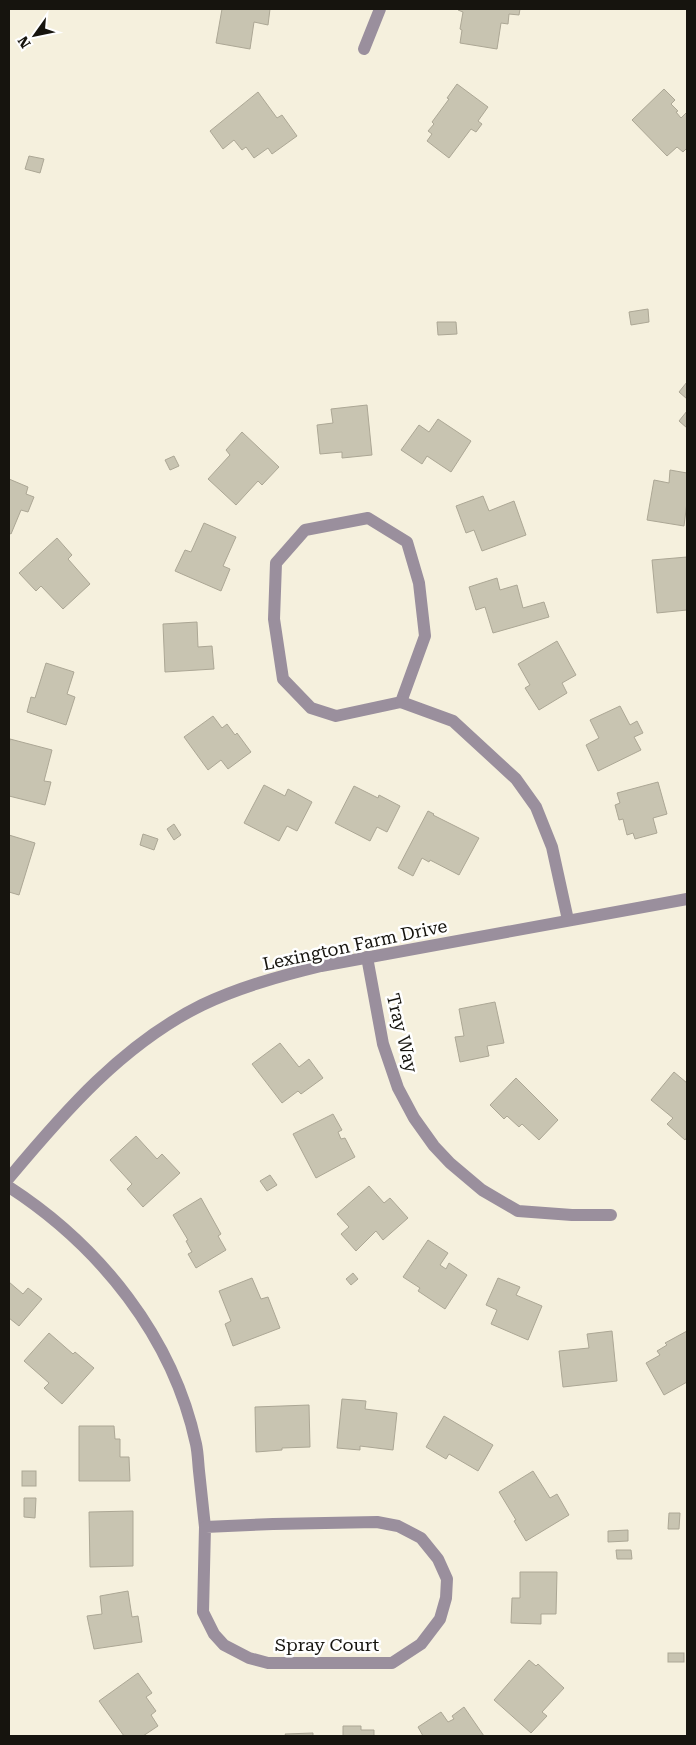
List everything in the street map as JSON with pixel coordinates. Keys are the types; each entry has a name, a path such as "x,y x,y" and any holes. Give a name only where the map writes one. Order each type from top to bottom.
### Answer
{"street":[{"path":"364,49 380,9"},
{"path":"401,702 425,636 419,583 408,542 368,518 305,530 276,563 274,619 283,679 311,708 336,716 401,702 453,721 516,780 536,807 552,847 568,920"},
{"name":"Lexington Farm Drive","path":"9,1178 53,1125 99,1078 153,1034 202,1006 264,980 321,966 687,899"},
{"name":"Tray Way","path":"367,958 383,1044 398,1088 414,1118 434,1146 450,1163 482,1190 518,1212 611,1215"},
{"name":"Spray Court","path":"9,1187 37,1205 81,1243 105,1268 142,1316 164,1354 181,1394 197,1445 205,1527 204,1612 214,1634 224,1644 249,1658 268,1663 392,1663 421,1644 440,1619 446,1598 448,1580 438,1559 421,1538 398,1526 377,1522 205,1527"}],"building":[{"path":"222,9 270,9 268,25 254,22 250,49 216,43"},
{"path":"458,9 520,9 519,15 509,14 508,24 501,23 497,49 460,43 463,12"},
{"path":"457,84 488,107 478,121 482,124 476,132 471,129 449,158 427,141 432,134 428,131"},
{"path":"664,89 675,100 671,104 678,111 676,112 681,118 687,112 687,148 683,152 677,147 667,156 632,120"},
{"path":"258,92 277,118 282,115 297,136 272,154 268,148 254,158 246,147 242,150 234,140 223,149 210,131"},
{"path":"29,156 44,159 40,173 25,169"},
{"path":"648,309 649,322 631,325 629,312"},
{"path":"437,322 456,322 457,334 438,335"},
{"path":"687,382 687,399 679,392"},
{"path":"367,405 372,455 342,458 342,452 320,454 317,425 333,423 331,409"},
{"path":"687,411 687,428 679,421"},
{"path":"438,419 471,441 451,472 427,456 422,464 401,450 419,425 429,432"},
{"path":"242,432 279,467 262,485 258,481 236,505 208,479 230,455 226,450"},
{"path":"174,456 179,466 170,470 165,460"},
{"path":"670,470 687,473 687,502 684,526 647,520 654,480 669,483"},
{"path":"9,479 28,487 26,494 34,497 28,512 21,510 11,534 9,533"},
{"path":"483,496 489,511 514,501 526,535 482,551 474,530 466,533 456,506"},
{"path":"204,523 236,537 223,566 230,569 221,591 175,571 185,550 191,552"},
{"path":"57,538 72,555 68,559 90,584 63,609 41,586 36,591 19,573"},
{"path":"687,557 687,610 657,613 652,560"},
{"path":"497,578 500,590 517,585 523,608 544,602 549,617 493,633 485,607 476,610 469,587"},
{"path":"197,622 198,647 212,646 214,669 165,672 163,624"},
{"path":"557,641 576,675 562,683 567,693 539,710 525,688 530,685 518,664"},
{"path":"46,663 74,672 67,694 75,697 66,725 27,712 31,697 35,698"},
{"path":"620,706 630,725 637,721 643,733 634,737 641,750 598,771 586,745 599,738 590,720"},
{"path":"213,716 222,728 227,724 235,735 237,733 251,752 228,769 221,760 208,770 184,737"},
{"path":"10,739 52,750 44,781 51,782 45,805 9,796"},
{"path":"658,782 667,814 653,818 657,833 635,839 633,833 627,835 623,819 619,820 615,805 620,803 617,793"},
{"path":"264,785 285,796 288,789 312,802 297,831 287,826 279,841 244,823"},
{"path":"354,786 378,798 379,795 400,806 387,832 377,827 370,841 335,823"},
{"path":"428,811 479,838 459,875 430,860 429,862 422,858 413,876 398,868"},
{"path":"174,824 181,835 174,840 167,829"},
{"path":"143,834 158,839 154,850 140,845"},
{"path":"9,835 35,843 19,895 9,892"},
{"path":"495,1002 504,1043 487,1046 489,1056 460,1062 455,1037 464,1036 459,1009"},
{"path":"280,1043 299,1067 309,1059 323,1078 301,1094 298,1091 282,1103 252,1064"},
{"path":"674,1072 687,1083 687,1137 685,1140 667,1124 673,1118 651,1100"},
{"path":"516,1078 558,1120 539,1140 522,1124 519,1127 507,1116 504,1119 490,1105"},
{"path":"333,1114 342,1130 338,1132 341,1139 345,1138 355,1157 316,1178 293,1134"},
{"path":"136,1136 157,1159 162,1154 180,1173 143,1207 127,1189 132,1184 110,1160"},
{"path":"270,1175 277,1185 267,1191 260,1181"},
{"path":"369,1186 384,1203 390,1198 408,1218 383,1240 376,1231 356,1251 341,1234 349,1227 337,1214"},
{"path":"201,1198 221,1234 218,1236 226,1250 196,1268 188,1254 192,1252 186,1241 188,1240 173,1215"},
{"path":"428,1240 448,1253 440,1265 446,1269 449,1263 467,1275 445,1309 418,1291 420,1288 403,1277"},
{"path":"353,1273 358,1279 351,1285 346,1279"},
{"path":"252,1278 261,1299 268,1297 280,1328 233,1346 225,1324 231,1321 219,1291"},
{"path":"498,1278 520,1287 516,1295 542,1306 528,1340 491,1324 497,1310 486,1305"},
{"path":"9,1282 23,1294 28,1288 42,1299 19,1326 9,1318"},
{"path":"612,1331 617,1381 563,1387 559,1351 589,1348 587,1334"},
{"path":"687,1331 687,1382 664,1395 646,1363 660,1355 657,1351 667,1345 665,1343"},
{"path":"49,1333 73,1354 75,1352 94,1368 62,1404 44,1388 49,1383 24,1361"},
{"path":"342,1399 366,1401 365,1409 397,1413 393,1450 360,1446 360,1450 337,1448"},
{"path":"309,1405 310,1447 282,1448 282,1450 256,1452 255,1407"},
{"path":"444,1416 493,1445 478,1471 449,1454 446,1459 426,1447"},
{"path":"79,1426 114,1426 115,1439 120,1439 120,1457 129,1457 130,1481 79,1481"},
{"path":"22,1471 36,1471 36,1486 22,1486"},
{"path":"533,1471 550,1498 557,1494 569,1515 526,1541 499,1492"},
{"path":"24,1498 36,1498 35,1518 24,1517"},
{"path":"133,1511 133,1566 90,1567 89,1512"},
{"path":"669,1513 680,1513 679,1529 668,1529"},
{"path":"628,1530 628,1541 608,1542 608,1531"},
{"path":"616,1550 631,1550 632,1559 617,1559"},
{"path":"520,1572 557,1572 556,1614 541,1614 541,1624 511,1623 512,1598 520,1598"},
{"path":"128,1591 132,1617 138,1616 142,1642 94,1649 87,1616 102,1614 100,1596"},
{"path":"668,1653 684,1653 684,1662 668,1662"},
{"path":"529,1660 536,1666 538,1664 564,1688 542,1712 547,1716 531,1733 494,1700"},
{"path":"138,1673 152,1693 146,1697 156,1711 151,1715 158,1726 143,1736 124,1736 99,1701"},
{"path":"464,1707 484,1736 423,1736 418,1727 441,1712 448,1722 454,1719 452,1716"},
{"path":"343,1726 361,1726 361,1730 374,1730 374,1736 343,1736"},
{"path":"313,1733 313,1736 286,1736 285,1734"}]}
